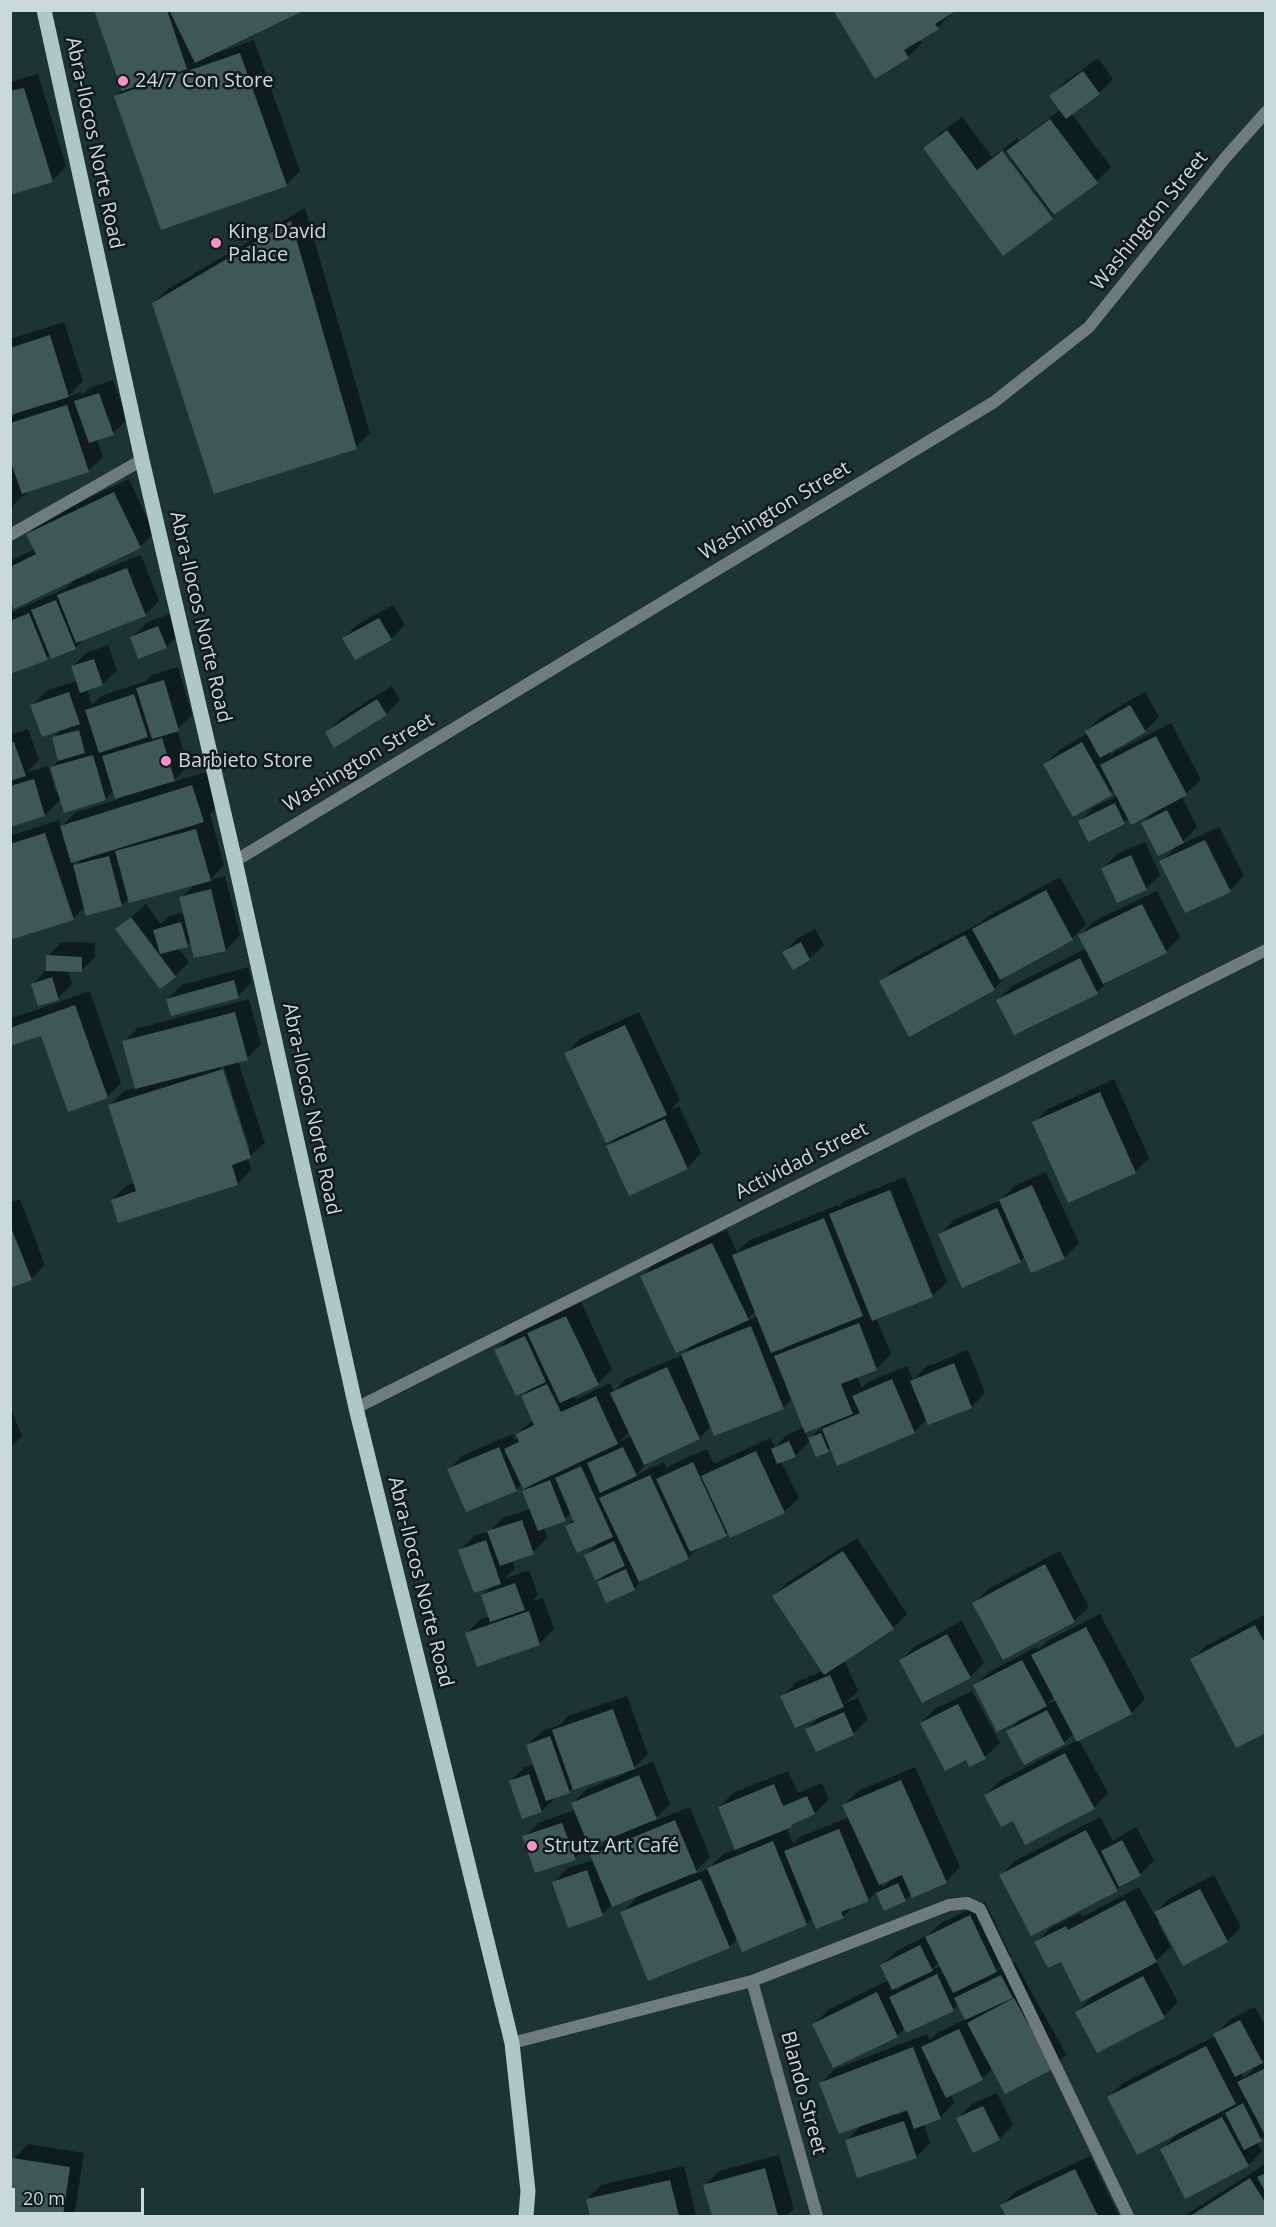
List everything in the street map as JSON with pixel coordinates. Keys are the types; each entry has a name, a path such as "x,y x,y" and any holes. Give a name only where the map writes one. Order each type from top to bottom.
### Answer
{"main road":[{"name":"Abra-Ilocos Norte Road","path":"44,10 142,460 356,1408 512,2043 528,2191 526,2217"}],"street":[{"name":"Washington Street","path":"234,861 994,402 1089,327 1226,157 1266,112"},
{"path":"10,535 142,460"},
{"name":"Actividad Street","path":"356,1408 1266,950"},
{"path":"512,2043 752,1981 949,1905 967,1903 980,1909 1128,2217"},
{"name":"Blando Street","path":"752,1981 817,2217"}],"building":[{"path":"94,10 167,10 187,69 122,91"},
{"path":"169,10 305,10 195,63"},
{"path":"833,10 953,10 954,12 935,24 939,29 904,50 909,58 875,79"},
{"path":"240,53 287,186 161,230 114,96"},
{"path":"1083,71 1100,94 1066,119 1049,96"},
{"path":"24,88 53,182 10,195 10,91"},
{"path":"1050,119 1098,183 1054,215 1006,151"},
{"path":"947,130 977,170 1002,151 1053,219 1003,256 923,148"},
{"path":"291,221 357,449 214,494 152,303"},
{"path":"50,335 69,397 10,415 10,348"},
{"path":"99,393 114,435 89,443 74,401"},
{"path":"67,405 89,472 22,494 10,460 10,423"},
{"path":"114,492 141,548 14,609 10,601 10,567 36,554 26,534"},
{"path":"127,568 146,616 76,643 57,595"},
{"path":"56,600 76,649 51,659 31,610"},
{"path":"29,613 48,660 10,674 10,621"},
{"path":"379,618 392,640 355,660 342,638"},
{"path":"158,626 167,648 138,659 130,637"},
{"path":"94,659 103,685 80,693 71,666"},
{"path":"164,680 179,731 152,739 136,688"},
{"path":"69,692 80,724 42,737 30,705"},
{"path":"134,694 148,737 99,753 85,710"},
{"path":"377,699 387,715 334,748 325,732"},
{"path":"1130,705 1146,732 1100,758 1085,731"},
{"path":"79,730 85,753 58,761 52,737"},
{"path":"1156,736 1187,795 1131,825 1100,765"},
{"path":"162,738 175,781 115,799 102,756"},
{"path":"14,742 26,776 10,781 10,743"},
{"path":"1082,742 1112,795 1073,817 1043,764"},
{"path":"93,755 106,800 64,813 50,767"},
{"path":"34,779 45,816 10,827 10,786"},
{"path":"192,785 204,822 71,863 60,826"},
{"path":"1115,803 1125,824 1088,842 1078,821"},
{"path":"1167,810 1184,843 1158,856 1141,823"},
{"path":"196,829 211,881 129,903 115,851"},
{"path":"45,833 74,920 13,939 10,931 10,844"},
{"path":"1205,840 1231,892 1185,913 1159,861"},
{"path":"1131,855 1147,890 1117,903 1101,868"},
{"path":"109,856 122,906 86,916 73,865"},
{"path":"211,889 226,951 194,958 179,897"},
{"path":"1046,890 1073,940 1000,980 972,929"},
{"path":"1142,904 1167,953 1103,984 1078,935"},
{"path":"131,917 176,977 160,989 115,929"},
{"path":"181,922 188,947 160,954 153,930"},
{"path":"965,935 995,990 909,1037 879,981"},
{"path":"801,942 810,960 793,970 782,952"},
{"path":"46,955 82,957 82,972 46,971"},
{"path":"1080,958 1098,994 1014,1035 996,1000"},
{"path":"52,977 59,1000 38,1006 31,984"},
{"path":"234,980 239,998 171,1016 166,999"},
{"path":"75,1005 108,1098 68,1112 41,1036 10,1046 10,1028"},
{"path":"235,1012 248,1060 135,1089 122,1041"},
{"path":"625,1025 667,1115 606,1143 564,1053"},
{"path":"223,1069 251,1158 232,1165 238,1185 118,1223 111,1200 136,1191 108,1105"},
{"path":"1100,1092 1136,1173 1068,1203 1032,1122"},
{"path":"665,1119 688,1169 629,1196 606,1146"},
{"path":"1032,1185 1065,1259 1031,1273 999,1200"},
{"path":"890,1190 933,1297 872,1321 829,1214"},
{"path":"997,1208 1021,1262 962,1288 938,1234"},
{"path":"824,1218 863,1316 771,1353 732,1255"},
{"path":"10,1225 32,1280 10,1288"},
{"path":"712,1243 749,1320 676,1353 640,1276"},
{"path":"566,1316 599,1385 560,1403 527,1333"},
{"path":"859,1323 877,1370 841,1384 853,1414 805,1433 774,1356"},
{"path":"751,1326 784,1409 714,1436 681,1354"},
{"path":"525,1336 546,1382 516,1396 494,1350"},
{"path":"954,1363 972,1408 928,1425 910,1381"},
{"path":"667,1367 700,1439 644,1465 610,1393"},
{"path":"892,1379 915,1433 837,1466 822,1429 860,1413 852,1396"},
{"path":"547,1384 561,1412 596,1396 618,1444 523,1489 504,1449 519,1442 516,1434 534,1425 521,1396"},
{"path":"821,1433 829,1452 816,1457 808,1438"},
{"path":"789,1441 796,1457 777,1464 771,1449"},
{"path":"499,1447 517,1491 466,1512 447,1469"},
{"path":"623,1447 637,1476 600,1493 587,1463"},
{"path":"756,1451 785,1513 730,1538 701,1476"},
{"path":"693,1462 727,1536 690,1552 656,1479"},
{"path":"581,1466 613,1537 577,1553 565,1526 574,1522 555,1478"},
{"path":"650,1475 689,1559 639,1582 599,1498"},
{"path":"550,1480 566,1521 538,1531 522,1491"},
{"path":"522,1520 534,1554 500,1566 487,1531"},
{"path":"486,1540 501,1584 474,1593 458,1550"},
{"path":"614,1541 625,1566 595,1580 584,1555"},
{"path":"843,1551 894,1629 824,1675 772,1596"},
{"path":"1045,1564 1075,1622 1003,1660 972,1603"},
{"path":"626,1569 635,1590 606,1603 597,1582"},
{"path":"515,1583 525,1610 490,1622 481,1595"},
{"path":"529,1611 540,1645 477,1667 465,1633"},
{"path":"1255,1625 1266,1645 1266,1733 1236,1748 1190,1659"},
{"path":"1086,1627 1132,1714 1077,1742 1031,1655"},
{"path":"947,1634 971,1678 922,1703 899,1660"},
{"path":"1022,1660 1047,1706 997,1732 973,1685"},
{"path":"830,1675 844,1707 795,1728 780,1696"},
{"path":"958,1704 986,1759 969,1767 966,1760 945,1771 920,1723"},
{"path":"613,1709 635,1769 573,1790 552,1730"},
{"path":"1047,1710 1065,1744 1024,1765 1006,1731"},
{"path":"844,1712 854,1735 816,1752 805,1729"},
{"path":"550,1736 570,1793 546,1801 526,1745"},
{"path":"1065,1753 1095,1809 1025,1845 1013,1821 1001,1827 984,1795"},
{"path":"529,1774 542,1812 522,1819 509,1781"},
{"path":"639,1775 657,1819 589,1847 571,1803"},
{"path":"901,1780 947,1883 912,1898 902,1875 879,1885 842,1805"},
{"path":"774,1784 783,1806 807,1796 815,1814 791,1825 792,1827 735,1850 718,1807"},
{"path":"675,1820 697,1872 612,1907 590,1855"},
{"path":"562,1823 576,1860 535,1873 522,1836"},
{"path":"839,1829 869,1901 841,1912 844,1918 816,1929 784,1851"},
{"path":"1086,1830 1118,1891 1031,1936 999,1875"},
{"path":"1122,1840 1141,1876 1119,1887 1101,1851"},
{"path":"773,1841 807,1925 742,1952 707,1868"},
{"path":"587,1870 603,1916 568,1928 552,1882"},
{"path":"701,1879 730,1948 648,1981 620,1912"},
{"path":"898,1883 906,1901 884,1911 876,1893"},
{"path":"1200,1889 1228,1942 1183,1966 1154,1912"},
{"path":"1125,1900 1157,1962 1081,2002 1061,1962 1048,1968 1034,1942 1066,1926 1068,1930"},
{"path":"970,1915 997,1972 953,1993 925,1937"},
{"path":"920,1945 933,1971 892,1990 880,1965"},
{"path":"937,1974 954,2011 906,2033 889,1997"},
{"path":"1001,1975 1013,1998 965,2020 954,1998"},
{"path":"1143,1976 1165,2018 1097,2053 1075,2012"},
{"path":"877,1992 898,2037 833,2068 812,2024"},
{"path":"1014,1998 1053,2069 1005,2094 967,2023"},
{"path":"1240,2020 1263,2063 1235,2077 1213,2034"},
{"path":"959,2029 983,2080 946,2098 921,2047"},
{"path":"1206,2046 1236,2104 1137,2155 1107,2097"},
{"path":"913,2047 941,2119 914,2129 907,2110 839,2134 819,2083"},
{"path":"1266,2068 1266,2137 1237,2082"},
{"path":"1243,2103 1262,2141 1244,2150 1225,2113"},
{"path":"983,2106 1000,2140 973,2153 956,2118"},
{"path":"1222,2117 1249,2166 1185,2199 1160,2149"},
{"path":"904,2121 917,2158 857,2178 845,2140"},
{"path":"12,2158 70,2167 63,2216 10,2216"},
{"path":"765,2168 778,2216 712,2216 703,2185"},
{"path":"1075,2169 1098,2216 1006,2216 1000,2205"},
{"path":"1266,2173 1266,2193 1257,2177"},
{"path":"1250,2178 1266,2204 1266,2216 1190,2216"},
{"path":"670,2180 679,2216 590,2216 586,2199"}],"place":[{"name":"24/7 Con Store","path":"123,81"},
{"name":"King David Palace","path":"216,243"},
{"name":"Barbieto Store","path":"166,761"},
{"name":"Strutz Art Café","path":"532,1846"}]}
